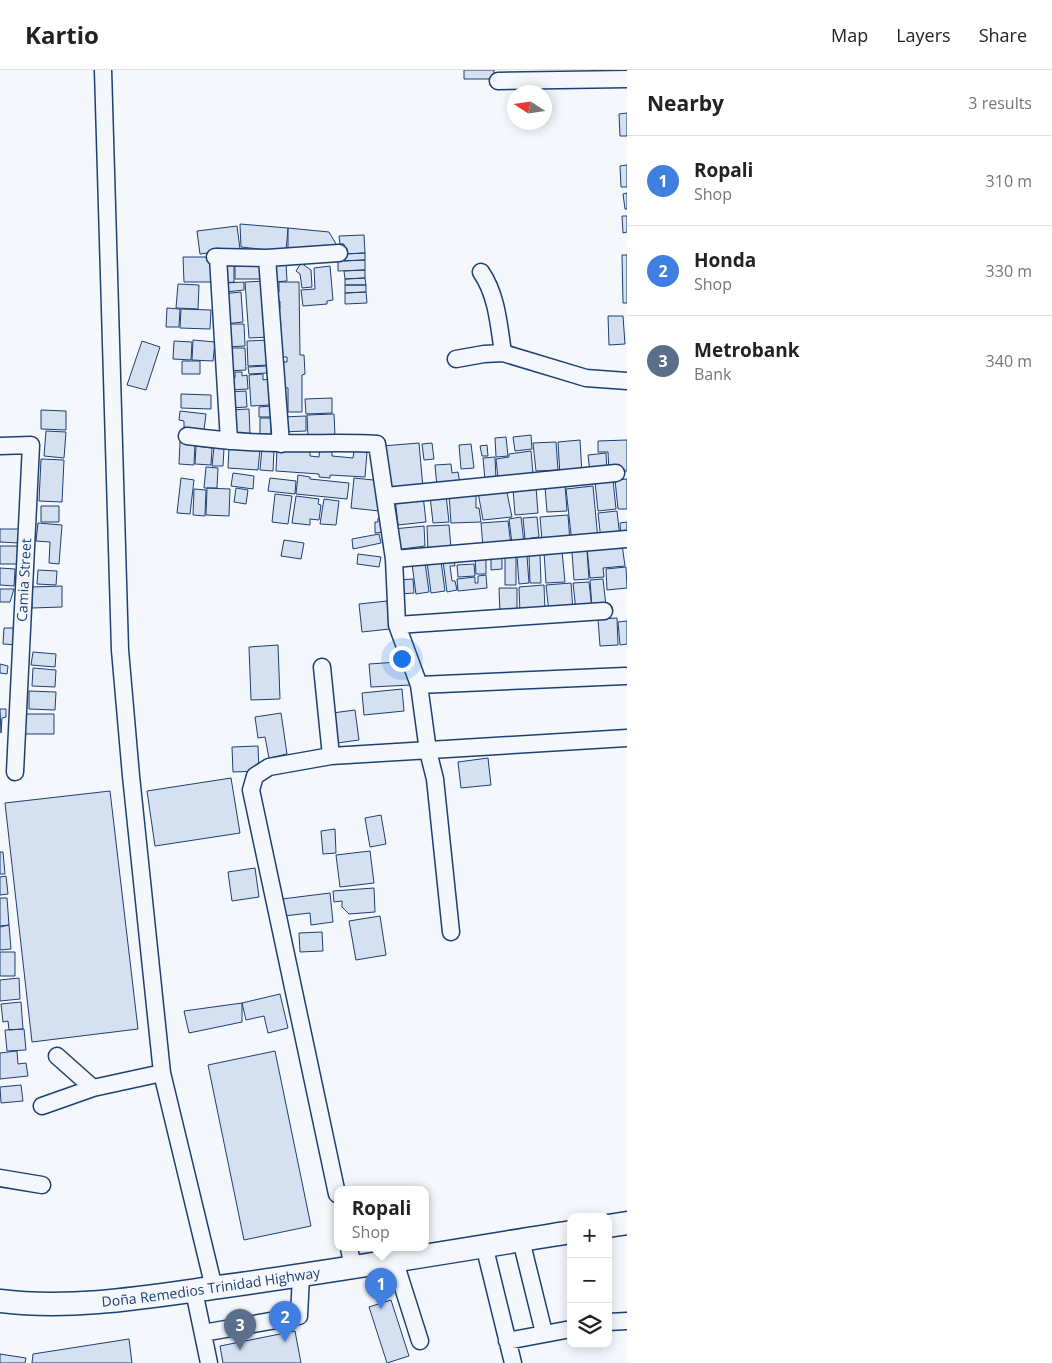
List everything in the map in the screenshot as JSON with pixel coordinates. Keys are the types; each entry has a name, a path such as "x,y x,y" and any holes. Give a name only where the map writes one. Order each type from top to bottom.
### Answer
{"highway":[{"path":"612,1225 627,1223"},
{"name":"Doña Remedios Trinidad Highway","path":"0,1301 30,1304 102,1302 301,1276 351,1257 394,1259 567,1233"}],"street":[{"path":"103,70 120,650 131,776 162,1073 204,1289 203,1334 208,1363"},
{"path":"498,81 627,80"},
{"path":"229,441 216,257 267,258 340,254"},
{"path":"267,258 281,444"},
{"path":"481,272 489,283 496,309 503,353"},
{"path":"456,359 503,353 586,378 627,381"},
{"path":"187,436 281,444 338,441 377,444 394,559 397,625 419,685 428,751 435,779 451,932"},
{"name":"Camia Street","path":"0,446 31,445 8,745 15,772"},
{"path":"386,496 616,473"},
{"path":"394,559 627,539"},
{"path":"397,625 604,611"},
{"path":"322,667 331,756"},
{"path":"419,685 625,676"},
{"path":"335,1186 251,790 255,776 269,767 331,756 627,738"},
{"path":"58,1056 92,1088"},
{"path":"42,1106 92,1088 162,1073"},
{"path":"0,1178 42,1186"},
{"path":"521,1240 544,1333"},
{"path":"484,1246 512,1363"},
{"path":"394,1259 420,1342"},
{"path":"203,1334 299,1316 301,1276"},
{"path":"612,1322 627,1321"},
{"path":"507,1341 567,1330"}],"building":[{"path":"464,70 494,70 494,79 464,79"},
{"path":"627,113 627,136 620,136 619,114"},
{"path":"627,165 627,187 621,187 620,166"},
{"path":"627,193 627,209 625,209 623,194"},
{"path":"622,216 627,216 627,232 623,233"},
{"path":"240,224 288,228 286,252 241,247"},
{"path":"237,226 240,249 200,254 197,231"},
{"path":"288,228 329,232 336,244 330,252 288,250"},
{"path":"364,235 365,253 344,254 344,244 340,244 339,236"},
{"path":"365,253 365,260 344,261 344,254"},
{"path":"622,255 627,255 627,303 623,303"},
{"path":"183,257 205,257 215,265 213,282 184,282"},
{"path":"365,260 365,270 338,271 338,261"},
{"path":"222,261 234,261 234,282 223,283"},
{"path":"235,263 263,263 263,279 235,279"},
{"path":"286,263 287,281 273,282 272,264"},
{"path":"301,263 311,270 312,287 302,288 300,274 296,271"},
{"path":"330,266 333,300 327,301 327,304 303,306 301,290 315,289 314,268"},
{"path":"365,270 365,278 345,279 344,271"},
{"path":"365,278 366,285 345,285 345,279"},
{"path":"266,281 269,337 249,338 245,282"},
{"path":"244,282 244,290 226,292 225,283"},
{"path":"279,282 299,282 300,355 304,355 305,374 302,375 302,412 288,412 288,388 283,388 283,362 287,362 287,357 281,357 276,309 280,309 280,301 275,301 275,292 279,292"},
{"path":"178,284 199,285 198,309 176,308"},
{"path":"345,285 366,285 366,292 345,293"},
{"path":"241,292 243,322 224,324 222,294"},
{"path":"366,292 367,303 345,304 345,293"},
{"path":"167,308 180,309 179,327 166,327"},
{"path":"181,309 211,310 210,329 180,328"},
{"path":"608,316 623,316 625,344 609,345"},
{"path":"227,324 244,324 245,346 227,347"},
{"path":"193,340 215,342 213,361 192,360"},
{"path":"268,340 269,365 248,366 247,341"},
{"path":"142,341 160,347 146,390 127,385"},
{"path":"174,341 192,342 191,360 173,359"},
{"path":"227,348 245,348 246,370 227,371"},
{"path":"182,361 200,361 200,374 182,374"},
{"path":"267,366 267,373 249,374 248,367"},
{"path":"235,372 242,372 242,376 247,375 248,389 230,390 229,378 235,378"},
{"path":"263,374 263,380 269,379 271,405 251,406 249,375"},
{"path":"246,391 247,407 230,408 229,392"},
{"path":"181,394 211,395 211,409 181,408"},
{"path":"332,398 332,413 306,414 305,399"},
{"path":"271,406 272,417 259,417 259,407"},
{"path":"249,409 250,434 231,435 230,410"},
{"path":"41,410 66,411 66,430 41,429"},
{"path":"180,411 206,414 204,430 184,427 184,421 179,420"},
{"path":"334,414 335,436 308,437 307,415"},
{"path":"306,416 306,431 282,432 282,417"},
{"path":"260,418 271,418 271,434 260,434"},
{"path":"46,431 66,432 64,458 44,456"},
{"path":"531,435 532,449 515,451 513,437"},
{"path":"506,437 508,456 496,457 495,438"},
{"path":"580,440 582,474 560,476 558,442"},
{"path":"627,440 627,471 609,472 608,452 598,452 598,441"},
{"path":"180,442 195,443 194,465 179,464"},
{"path":"556,442 558,470 536,471 533,443"},
{"path":"419,443 423,488 386,492 382,446"},
{"path":"432,443 434,459 424,460 422,444"},
{"path":"471,444 474,468 461,469 459,445"},
{"path":"487,445 488,456 482,456 480,446"},
{"path":"196,446 212,448 211,465 195,464"},
{"path":"214,447 224,448 223,466 212,466"},
{"path":"229,447 260,449 258,470 228,468"},
{"path":"262,448 274,449 273,471 260,470"},
{"path":"320,448 332,449 332,456 353,458 354,451 367,452 365,477 330,475 330,478 319,477 319,474 276,471 277,449 310,451 310,456 319,457"},
{"path":"531,451 533,474 498,478 496,459 509,457 509,454"},
{"path":"606,453 607,472 590,473 588,455"},
{"path":"495,457 496,479 485,480 483,458"},
{"path":"41,459 64,460 62,502 39,501"},
{"path":"451,464 452,473 458,472 460,484 437,487 435,465"},
{"path":"206,467 218,468 217,488 204,488"},
{"path":"233,473 254,476 253,489 231,486"},
{"path":"298,475 310,477 310,479 349,483 347,499 296,494"},
{"path":"181,478 194,480 190,514 177,513"},
{"path":"270,478 296,481 295,494 268,491"},
{"path":"354,478 383,481 379,511 351,508"},
{"path":"627,479 627,509 618,509 615,480"},
{"path":"613,480 616,509 598,511 595,482"},
{"path":"565,485 567,511 547,512 545,487"},
{"path":"593,486 598,540 572,543 566,489"},
{"path":"536,487 538,513 515,515 513,489"},
{"path":"207,488 230,489 229,516 206,515"},
{"path":"236,488 248,490 246,504 234,502"},
{"path":"506,488 512,517 483,520 478,492"},
{"path":"194,489 206,490 205,516 193,515"},
{"path":"476,492 476,508 479,508 481,522 451,523 449,494"},
{"path":"275,494 292,496 288,524 272,522"},
{"path":"423,495 426,522 398,525 395,498"},
{"path":"446,495 449,522 433,523 430,496"},
{"path":"296,496 319,499 318,504 321,505 319,520 310,519 310,525 292,523"},
{"path":"324,499 339,501 336,525 320,524"},
{"path":"41,506 59,506 59,522 41,522"},
{"path":"617,511 620,538 601,540 598,513"},
{"path":"568,515 570,542 542,540 540,517"},
{"path":"521,517 524,543 512,544 509,519"},
{"path":"537,517 539,537 525,539 523,518"},
{"path":"378,518 385,518 386,532 375,533 375,522 378,522"},
{"path":"508,521 511,545 483,547 481,523"},
{"path":"627,522 627,538 621,538 620,523"},
{"path":"38,523 62,525 59,564 49,563 50,542 36,541"},
{"path":"449,525 451,548 428,550 427,526"},
{"path":"424,526 425,546 395,550 393,529"},
{"path":"0,529 20,529 19,543 0,542"},
{"path":"379,534 381,543 353,549 352,539"},
{"path":"284,540 304,543 301,559 281,556"},
{"path":"622,544 625,566 603,568 604,577 590,578 587,548"},
{"path":"0,546 18,546 18,564 0,564"},
{"path":"562,551 565,582 546,583 544,552"},
{"path":"587,551 589,579 574,580 572,552"},
{"path":"358,554 381,557 379,567 357,564"},
{"path":"529,555 540,555 541,583 530,583"},
{"path":"505,556 516,556 516,585 505,585"},
{"path":"517,556 527,556 529,583 519,584"},
{"path":"475,557 486,557 486,574 476,574"},
{"path":"491,557 502,557 502,569 491,570"},
{"path":"454,560 455,566 450,566 452,581 455,581 457,590 447,592 443,561"},
{"path":"441,561 445,591 431,593 427,562"},
{"path":"425,562 429,592 416,594 412,564"},
{"path":"474,564 475,576 458,577 457,565"},
{"path":"626,567 627,588 607,590 606,569"},
{"path":"0,568 15,569 14,586 0,585"},
{"path":"38,570 57,571 56,585 37,584"},
{"path":"486,575 487,588 458,591 457,579 475,577 475,583 478,583 478,576"},
{"path":"413,579 414,593 400,594 398,580"},
{"path":"603,579 606,606 592,608 590,580"},
{"path":"589,582 592,609 576,611 573,583"},
{"path":"571,583 573,611 549,613 546,585"},
{"path":"544,585 545,613 520,614 519,587"},
{"path":"62,586 62,607 32,608 32,587"},
{"path":"499,588 517,588 517,615 500,615"},
{"path":"0,589 14,589 10,602 0,602"},
{"path":"387,601 390,629 362,632 359,604"},
{"path":"617,618 618,645 600,646 598,619"},
{"path":"627,621 627,644 620,645 618,622"},
{"path":"4,628 18,628 18,645 3,644"},
{"path":"278,645 280,699 251,700 249,647"},
{"path":"33,652 56,654 55,667 31,665"},
{"path":"398,662 398,668 409,668 411,685 371,687 369,664"},
{"path":"0,664 8,666 7,674 0,673"},
{"path":"33,668 56,670 55,687 32,686"},
{"path":"402,689 404,711 364,715 362,693"},
{"path":"29,691 56,692 55,710 29,709"},
{"path":"0,709 6,709 6,717 2,718 1,733"},
{"path":"355,710 359,740 330,744 325,714"},
{"path":"281,713 287,754 269,758 265,737 258,738 255,717"},
{"path":"26,714 54,714 54,734 25,734"},
{"path":"258,746 259,771 233,772 232,747"},
{"path":"488,758 491,785 461,788 458,762"},
{"path":"231,778 240,833 155,846 147,791"},
{"path":"110,791 138,1029 32,1042 5,803"},
{"path":"381,815 386,844 370,847 365,818"},
{"path":"335,829 336,853 323,854 321,831"},
{"path":"370,851 374,883 340,887 336,855"},
{"path":"0,852 3,852 5,874 0,874"},
{"path":"255,868 259,897 232,901 228,872"},
{"path":"6,876 8,894 0,895 0,877"},
{"path":"374,888 375,912 349,914 342,907 342,901 334,902 333,891"},
{"path":"330,893 333,922 311,925 310,913 284,916 282,899"},
{"path":"0,898 7,898 9,925 0,926"},
{"path":"380,916 386,955 356,960 349,921"},
{"path":"9,925 11,949 0,950 0,927"},
{"path":"322,932 323,951 300,952 299,933"},
{"path":"0,952 15,952 15,976 0,976"},
{"path":"19,978 20,999 0,1001 0,980"},
{"path":"280,994 288,1028 268,1033 264,1016 246,1020 242,1003"},
{"path":"21,1002 23,1029 9,1030 8,1021 3,1022 1,1004"},
{"path":"242,1003 242,1022 189,1033 184,1011"},
{"path":"24,1029 26,1050 7,1051 5,1030"},
{"path":"17,1051 18,1064 26,1063 28,1076 0,1079 0,1053"},
{"path":"275,1051 311,1226 244,1240 208,1065"},
{"path":"21,1085 23,1101 1,1103 0,1087"},
{"path":"391,1300 409,1356 387,1363 369,1307"},
{"path":"295,1331 301,1363 223,1363 220,1346"},
{"path":"129,1339 132,1363 32,1363 33,1354"},
{"path":"0,1354 26,1358 25,1363 0,1363"}],"place":[{"name":"Ropali","path":"381,1309"},
{"name":"Honda","path":"285,1342"},
{"name":"Metrobank","path":"240,1350"}]}
